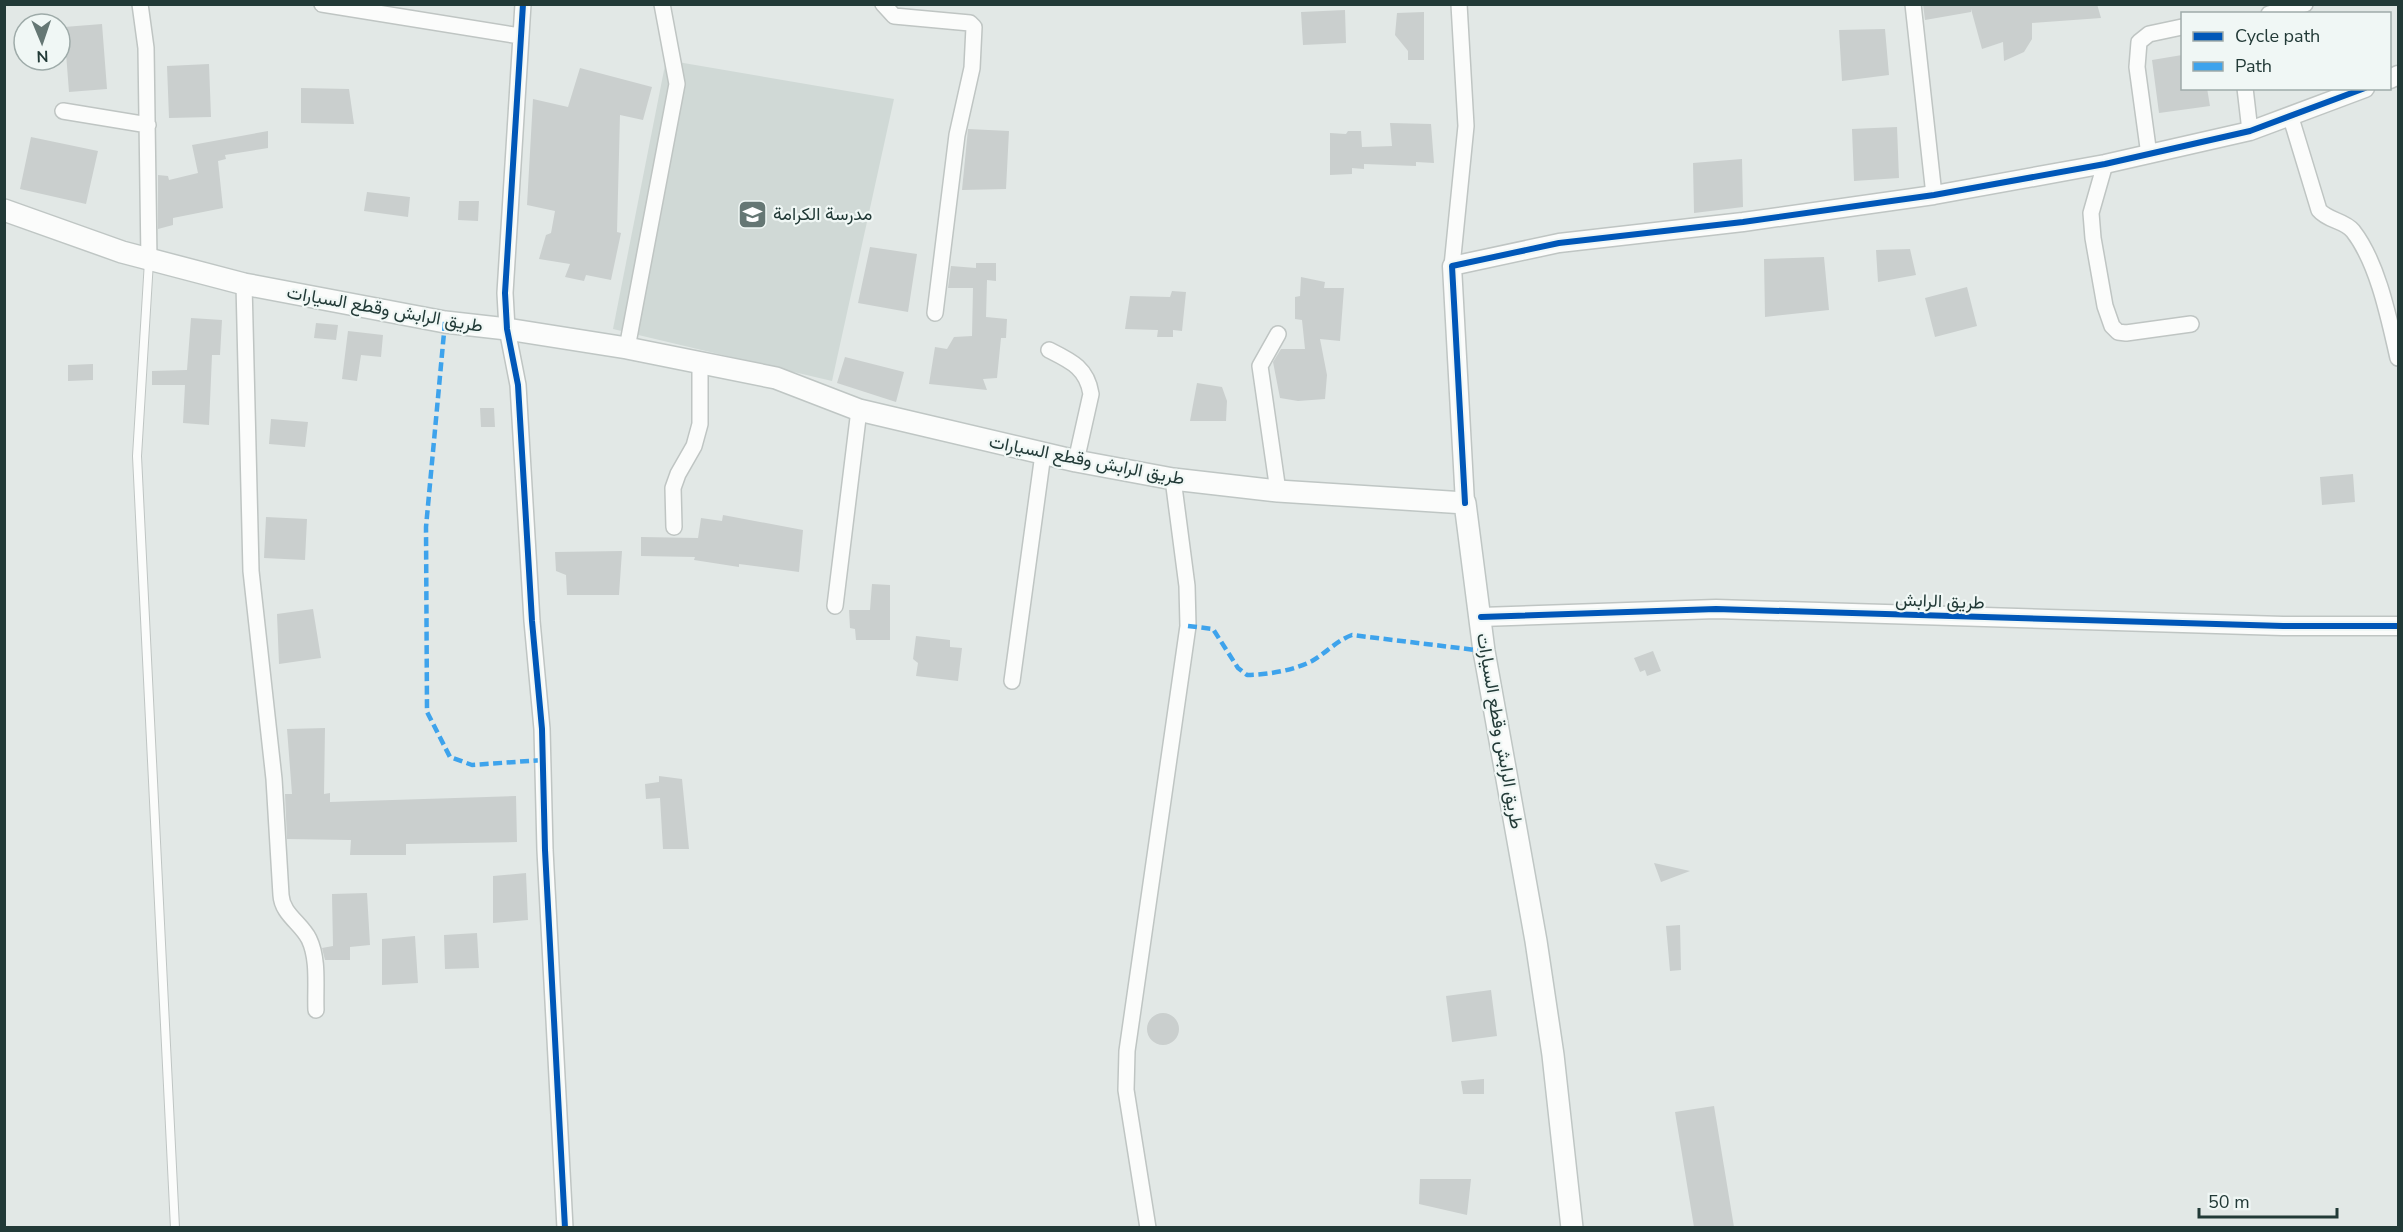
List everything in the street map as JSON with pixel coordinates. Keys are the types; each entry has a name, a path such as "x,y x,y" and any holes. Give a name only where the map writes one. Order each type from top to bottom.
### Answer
{"main road":[{"name":"طريق الرابش وقطع السيارات","path":"4,210 149,260 244,284 445,322 507,328 627,348 776,378 859,410 1076,461 1173,479 1278,491 1465,503 1484,651 1544,995 1572,1227"}],"street":[{"path":"140,4 146,48 149,260"},
{"path":"322,4 520,36"},
{"path":"523,4 505,293 507,328 518,385 532,621 542,729 545,850 565,1227"},
{"path":"627,348 677,84 662,4"},
{"path":"883,4 894,16 958,20 970,22 974,27 973,62 957,135 935,313"},
{"path":"1459,4 1466,126 1452,266 1465,503"},
{"path":"1913,4 1934,195"},
{"path":"2276,12 2305,4"},
{"path":"2149,155 2137,67 2139,42 2149,34 2181,27"},
{"path":"2246,90 2250,131"},
{"path":"1452,266 1559,243 1743,222 1934,195 2105,164 2250,131 2291,118 2360,90"},
{"path":"63,111 148,125"},
{"path":"2291,118 2319,210 2326,218 2352,230 2363,248 2386,310 2398,357"},
{"path":"2105,164 2091,213 2099,272 2112,326 2118,332 2126,333 2191,324"},
{"path":"244,284 251,570 274,779 280,896 281,903 303,930 312,947 316,1010"},
{"path":"1278,334 1260,366 1278,491"},
{"path":"1049,350 1074,363 1089,383 1091,394 1076,461"},
{"path":"674,527 673,489 678,474 694,446 700,424 700,363"},
{"path":"835,606 859,410"},
{"path":"1012,681 1043,454"},
{"path":"1148,1227 1126,1090 1127,1051 1188,626 1187,586 1173,479"},
{"name":"طريق الرابش","path":"1481,617 1716,609 2283,626 2398,626"}],"lane":[{"path":"149,260 137,456 176,1227"}],"shaded area":[{"name":"مدرسة الكرامة","path":"666,60 894,99 832,381 613,329"}],"building":[{"path":"1923,4 2097,4 2101,18 2032,23 2032,39 2024,52 2004,61 2003,42 1982,49 1971,9 1971,12 1925,20"},
{"path":"1345,10 1346,43 1303,45 1301,12"},
{"path":"1424,12 1424,60 1408,60 1408,51 1395,35 1397,13"},
{"path":"102,24 107,89 69,92 67,72 72,72 72,26"},
{"path":"1885,29 1889,75 1842,81 1839,30"},
{"path":"2181,55 2181,90 2207,90 2210,106 2159,113 2152,60"},
{"path":"209,64 211,117 169,118 167,66"},
{"path":"580,68 652,87 643,120 620,115 617,232 621,233 611,280 586,275 584,281 565,277 570,264 539,259 546,235 551,233 555,211 527,205 533,99 568,107"},
{"path":"301,88 349,89 354,124 301,123"},
{"path":"1390,123 1431,124 1434,163 1416,162 1416,166 1364,164 1364,169 1352,168 1352,174 1330,175 1330,133 1346,134 1348,131 1361,131 1362,147 1392,146"},
{"path":"1897,127 1899,178 1854,181 1852,129"},
{"path":"968,129 1009,131 1006,189 962,190"},
{"path":"268,131 268,148 225,155 226,159 218,161 223,208 173,218 173,225 158,229 158,175 168,176 169,180 198,173 192,145"},
{"path":"31,137 98,151 86,204 20,189"},
{"path":"1742,159 1743,207 1694,213 1693,163"},
{"path":"367,192 410,197 408,217 364,211"},
{"path":"459,201 479,201 478,221 458,220"},
{"path":"870,247 917,254 908,312 858,303"},
{"path":"1910,249 1916,275 1878,282 1876,250"},
{"path":"1824,257 1829,310 1765,317 1764,259"},
{"path":"976,263 996,263 996,281 987,280 986,317 1007,319 1006,338 1001,338 997,378 983,379 987,390 929,384 935,347 947,349 954,337 972,336 973,288 948,288 951,266 976,268"},
{"path":"1301,277 1325,282 1324,288 1344,288 1340,341 1320,339 1327,375 1325,399 1298,401 1280,398 1273,362 1281,349 1305,349 1302,320 1295,319 1295,297 1300,296"},
{"path":"1967,287 1977,326 1935,337 1925,298"},
{"path":"1172,291 1186,292 1182,331 1173,330 1173,337 1157,337 1158,330 1125,329 1130,296 1170,297"},
{"path":"191,318 222,320 220,355 212,355 209,425 183,423 185,385 152,385 152,371 187,370"},
{"path":"316,323 338,325 336,340 314,338"},
{"path":"348,331 383,335 381,357 361,355 357,381 342,379"},
{"path":"845,357 904,372 896,402 837,383"},
{"path":"93,364 93,380 68,381 68,365"},
{"path":"1197,383 1222,387 1227,401 1226,421 1190,421"},
{"path":"480,408 494,408 495,427 481,427"},
{"path":"271,419 308,422 305,447 269,444"},
{"path":"2353,474 2355,502 2322,505 2320,477"},
{"path":"723,515 803,530 799,572 739,564 739,567 694,560 695,557 641,556 641,537 698,538 701,518 722,521"},
{"path":"266,517 307,519 305,560 264,558"},
{"path":"622,551 619,595 567,595 566,575 556,571 555,552"},
{"path":"872,584 890,585 890,640 856,640 855,629 850,628 849,610 870,610"},
{"path":"313,609 321,658 279,664 277,614"},
{"path":"916,636 950,640 950,647 962,648 958,681 916,676 918,663 913,659"},
{"path":"1653,651 1661,671 1647,676 1645,670 1640,672 1634,658"},
{"path":"325,728 324,794 330,793 330,802 516,796 517,842 406,844 406,855 350,855 351,840 287,839 285,794 292,794 287,729"},
{"path":"659,776 682,779 689,849 663,849 660,798 646,799 645,784 659,782"},
{"path":"1654,863 1690,871 1661,882"},
{"path":"526,873 528,920 493,923 493,876"},
{"path":"367,893 370,945 350,947 350,960 325,960 322,948 333,946 332,894"},
{"path":"1680,925 1681,970 1670,971 1666,926"},
{"path":"477,933 479,968 445,969 444,935"},
{"path":"415,936 418,983 382,985 382,939"},
{"path":"1491,990 1497,1036 1452,1042 1446,996"},
{"path":"1163,1013 1174,1018 1179,1029 1174,1040 1163,1045 1152,1040 1147,1029 1152,1018"},
{"path":"1484,1079 1484,1094 1463,1094 1461,1081"},
{"path":"1714,1106 1734,1227 1694,1227 1675,1112"},
{"path":"1420,1179 1471,1179 1467,1215 1419,1204"}],"marked path":[{"path":"445,322 426,527 427,712 450,757 472,765 543,760"},
{"path":"1188,626 1213,629 1238,668 1247,675 1281,671 1305,664 1352,635 1484,651"}],"cycle path":[{"path":"523,4 505,293 507,329 518,385 532,621 542,729 545,850 565,1228"},
{"path":"1465,503 1452,266 1559,243 1743,222 1934,195 2105,164 2250,131 2360,90"},
{"path":"1481,617 1716,609 2283,626 2398,626"}],"place":[{"name":"مدرسة الكرامة","path":"752,214"}]}
